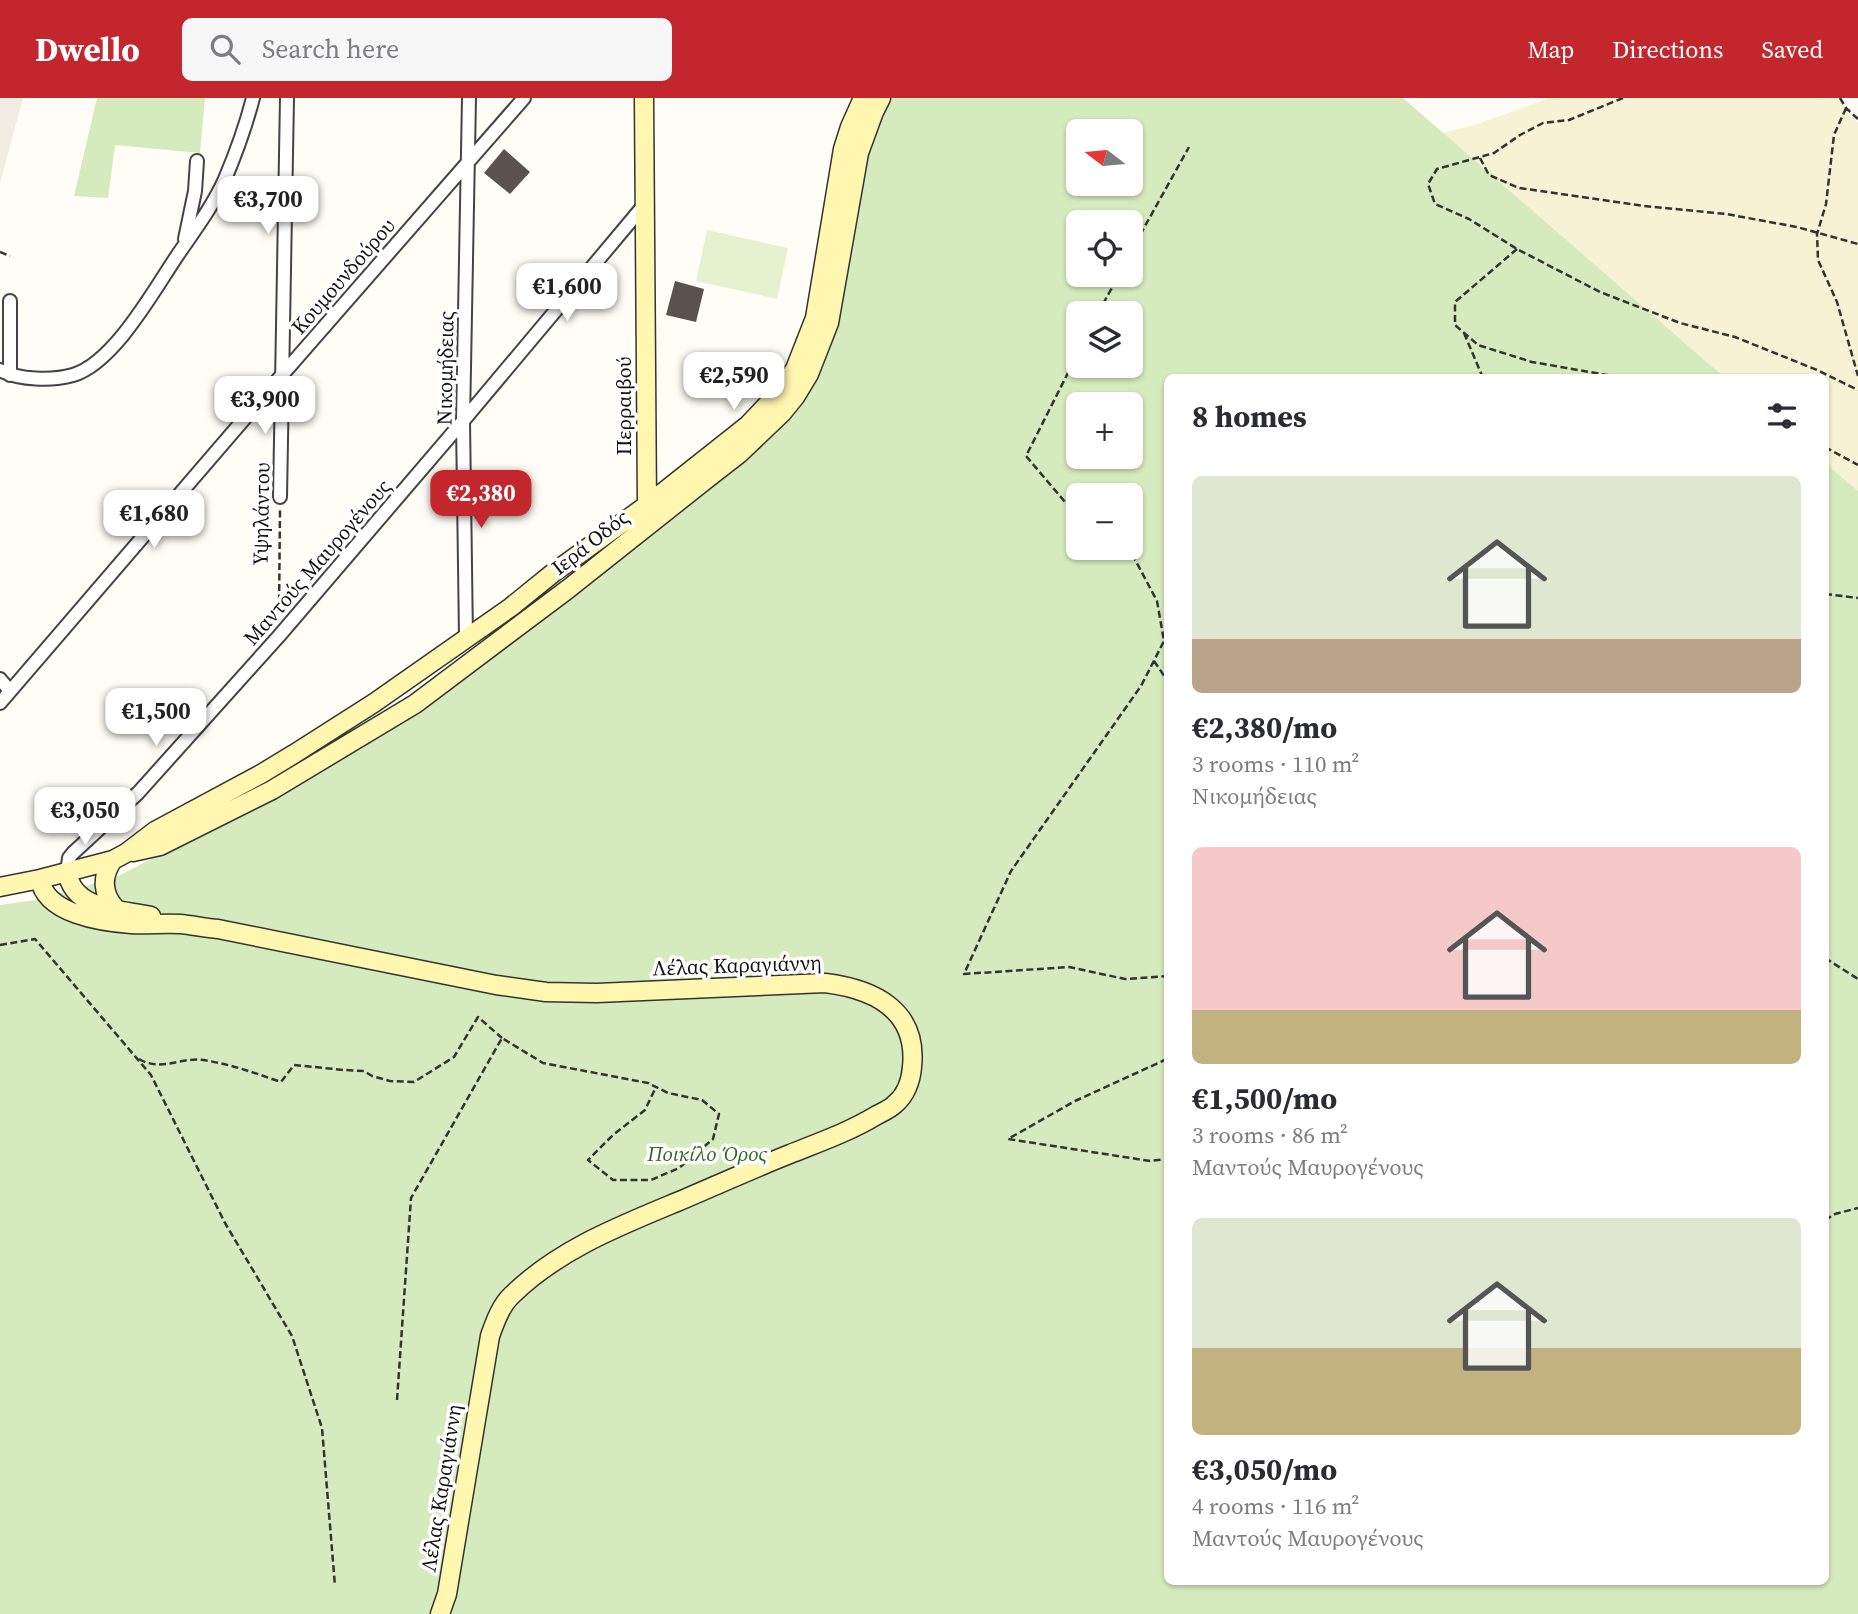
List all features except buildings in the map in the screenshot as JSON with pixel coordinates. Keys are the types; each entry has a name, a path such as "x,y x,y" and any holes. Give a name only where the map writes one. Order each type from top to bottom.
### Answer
{"main road":[{"name":"Περραιβού","path":"644,98 647,505"},
{"name":"Ιερά Οδός","path":"120,857 155,831 261,774 374,703 647,505 748,425 782,389 794,369 815,318 839,166 850,127 863,98"},
{"name":"Ιερά Οδός","path":"0,887 40,879 160,846 260,797 328,758 415,704 739,453 782,413 809,374 829,323 859,153 881,98"},
{"path":"116,909 106,896 104,887 106,873 120,857"},
{"name":"Λέλας Καραγιάννη","path":"67,872 72,888 90,903 150,915 178,924"},
{"name":"Λέλας Καραγιάννη","path":"40,879 41,888 46,895 56,904 76,914 122,923 178,924 218,929 496,985 546,992 597,993 825,983 862,990 880,998 903,1020 914,1054 906,1091 896,1104 854,1129 612,1229 548,1264 510,1296 490,1336 447,1594 440,1614"}],"street":[{"path":"10,301 5,373 23,378 74,375 96,361 128,328 224,181 253,98"},
{"name":"Υψηλάντου","path":"280,498 287,98"},
{"name":"Νικομήδειας","path":"466,638 463,421 469,98"},
{"name":"Κουμουνδούρου","path":"0,703 524,98"},
{"path":"184,246 195,191 197,161"},
{"name":"Μαντούς Μαυρογένους","path":"67,872 69,858 73,853 138,793 279,636 645,204"},
{"path":"0,679 10,691"}],"path":[{"path":"1623,98 1569,120 1544,123 1494,153 1437,169 1428,184 1435,204 1469,219 1517,249 1600,292 1680,323 1735,337 1825,374"},
{"path":"1840,98 1858,120"},
{"path":"1846,108 1835,135 1826,204 1817,234 1818,260 1837,302 1858,376"},
{"path":"1143,230 1189,147"},
{"path":"1480,158 1489,175 1519,188 1726,215 1797,227 1858,244"},
{"path":"1517,249 1455,302 1455,325 1478,345 1532,362 1601,374"},
{"path":"0,252 10,256"},
{"path":"1464,332 1481,374"},
{"path":"1829,376 1858,390"},
{"path":"1066,377 1026,456 1066,503"},
{"path":"1829,449 1858,465"},
{"name":"Υψηλάντου","path":"279,636 280,498"},
{"path":"1135,560 1157,601 1164,641 1141,686 1011,871 964,974 1069,967 1125,979 1164,976"},
{"path":"1829,594 1858,598"},
{"path":"1154,661 1164,676"},
{"path":"0,945 35,939 151,1075 225,1223 292,1336 322,1428 335,1586"},
{"path":"1829,961 1858,979"},
{"path":"136,1058 147,1064 172,1065 198,1059 227,1064 281,1082 294,1065 364,1071 390,1081 414,1082 454,1057 478,1017 502,1038 543,1063 648,1083 656,1087 668,1093 702,1100 719,1114 713,1139 680,1168 651,1180 613,1180 588,1160 613,1135 645,1110 656,1087"},
{"path":"397,1400 411,1198 502,1038"},
{"path":"1164,1060 1075,1101 1008,1139 1150,1161 1164,1159"},
{"path":"1829,1218 1858,1208"}],"shaded area":[{"path":"0,98 23,98 0,183"},
{"path":"1549,98 1839,98 1858,123 1858,535 1829,503 1829,374 1470,374 1367,153 1481,123"}],"green space":[{"path":"97,98 205,98 200,153 115,145 108,198 74,196"},
{"name":"Ποικίλο Όρος","path":"890,98 1403,98 1720,374 1164,374 1164,1585 1829,1585 1829,466 1858,491 1858,1614 0,1614 0,905 35,900 114,878 279,794 760,441 865,166 879,118"},
{"path":"707,230 788,248 777,299 696,281"}]}
